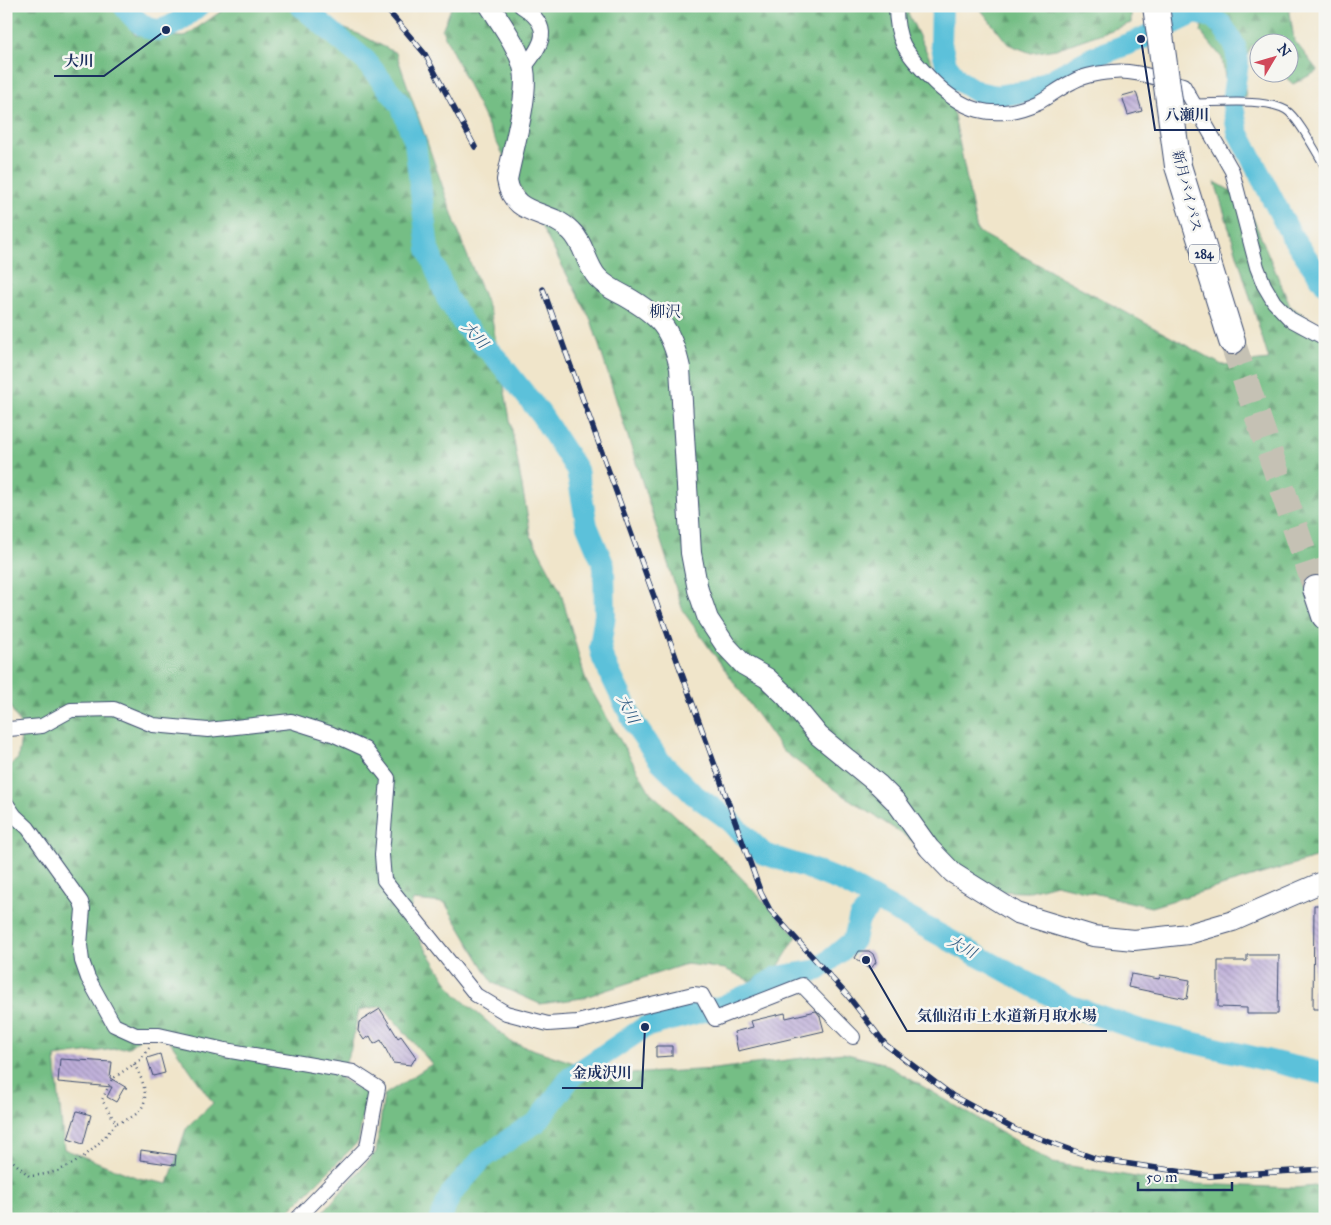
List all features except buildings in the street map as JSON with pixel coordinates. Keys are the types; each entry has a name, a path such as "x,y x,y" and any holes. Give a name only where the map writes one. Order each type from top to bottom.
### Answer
{"highway":[{"name":"新月バイパス","path":"1156,6 1178,166 1232,341"},
{"path":"1316,589 1325,616"}],"street":[{"path":"490,6 507,33 524,69 525,87 507,180 509,194 523,208 557,220 572,232 596,276 605,285 650,311 664,326 675,346 680,368 691,553 698,590 708,619 726,646 744,665 767,678 786,696 818,736 885,791 896,802 929,848 953,873 1017,913 1093,936 1134,940 1188,934 1232,921 1325,881"},
{"path":"521,6 539,23 544,36 540,48 524,69"},
{"path":"896,6 898,35 904,49 940,89 976,110 990,114 1009,113 1040,102 1074,80 1113,71 1140,74 1182,86 1194,103 1203,123 1232,171 1257,267 1264,285 1274,302 1290,319 1325,338"},
{"path":"6,727 9,729 42,726 72,710 114,709 153,725 208,730 291,721 332,734 365,748 388,778 382,855 384,880 476,995 506,1013 548,1024 577,1022 693,994 702,994 715,1020 802,985 853,1036"},
{"path":"6,803 15,816 28,828 81,902 83,909 80,945 82,961 88,978 114,1025 136,1035 159,1035 225,1050 354,1072 378,1088 367,1148 297,1219"}],"lane":[{"path":"1194,103 1265,104 1287,110 1309,139 1325,166"}],"path":[{"path":"116,1123 102,1100 112,1078 140,1060 159,1035"},
{"path":"6,1154 28,1176 46,1175 78,1161 99,1145 116,1123 132,1119 144,1104 146,1091 134,1064"}],"green space":[{"path":"6,6 115,6 135,35 184,37 229,6 284,6 361,35 396,53 463,245 491,314 531,536 560,590 586,681 650,792 726,862 797,936 778,967 750,981 725,969 686,964 582,998 540,1004 493,983 445,903 413,900 407,920 455,994 511,1042 610,1075 715,1069 843,1053 883,1063 1053,1163 1171,1183 1295,1188 1325,1185 1325,1219 317,1219 376,1152 384,1095 432,1064 382,1006 359,1010 351,1048 340,1078 367,1094 358,1142 281,1219 6,1219 6,768 18,759 22,728 6,699","holes":["158,1024 213,1103 186,1129 168,1184 138,1178 64,1149 55,1057 129,1047"]},
{"path":"452,6 907,6 907,11 952,105 977,231 1222,365 1269,360 1215,182 1245,199 1290,306 1325,330 1325,855 1151,907 1056,884 1026,892 989,891 840,793 783,751 683,611 591,320 488,126 442,30"},
{"path":"978,6 1131,6 1131,23 1056,49 1031,53 1008,44"},
{"path":"1206,6 1289,6 1293,32 1248,32 1248,54 1242,67 1246,98 1227,91 1222,58 1201,32"},
{"path":"1298,45 1318,71 1298,81"}],"waterway":[{"name":"大川","path":"124,6 143,25 160,30 177,22 198,6"},
{"name":"大川","path":"301,6 366,61 401,105 415,142 428,249 447,298 465,326 497,359 540,413 577,470 587,526 604,566 605,615 600,647 603,659 635,725 660,761 693,794 724,816 764,854 808,868 845,883 1068,1005 1140,1030 1325,1074"},
{"path":"942,6 941,43 946,64 958,80 977,92 997,96 1030,91 1094,57 1141,39 1195,13 1209,16 1222,25 1235,46 1238,62 1232,101 1238,132 1291,235 1325,284"},
{"path":"440,1219 451,1194 481,1160 537,1122 571,1077 645,1027 723,1006 758,990 777,977 818,970 854,940 859,919 876,899"}],"tunnel":[{"path":"1232,341 1316,589"}],"railway":[{"path":"384,6 425,54 475,147"},
{"path":"543,289 761,893 770,910 848,996 886,1045 953,1096 1016,1130 1097,1159 1210,1176 1325,1169"}],"place":[{"name":"大川","path":"166,30"},
{"name":"八瀬川","path":"1141,39"},
{"name":"気仙沼市上水道新月取水場","path":"866,960"},
{"name":"金成沢川","path":"645,1027"}],"district":[{"name":"柳沢","path":"665,311"}]}
